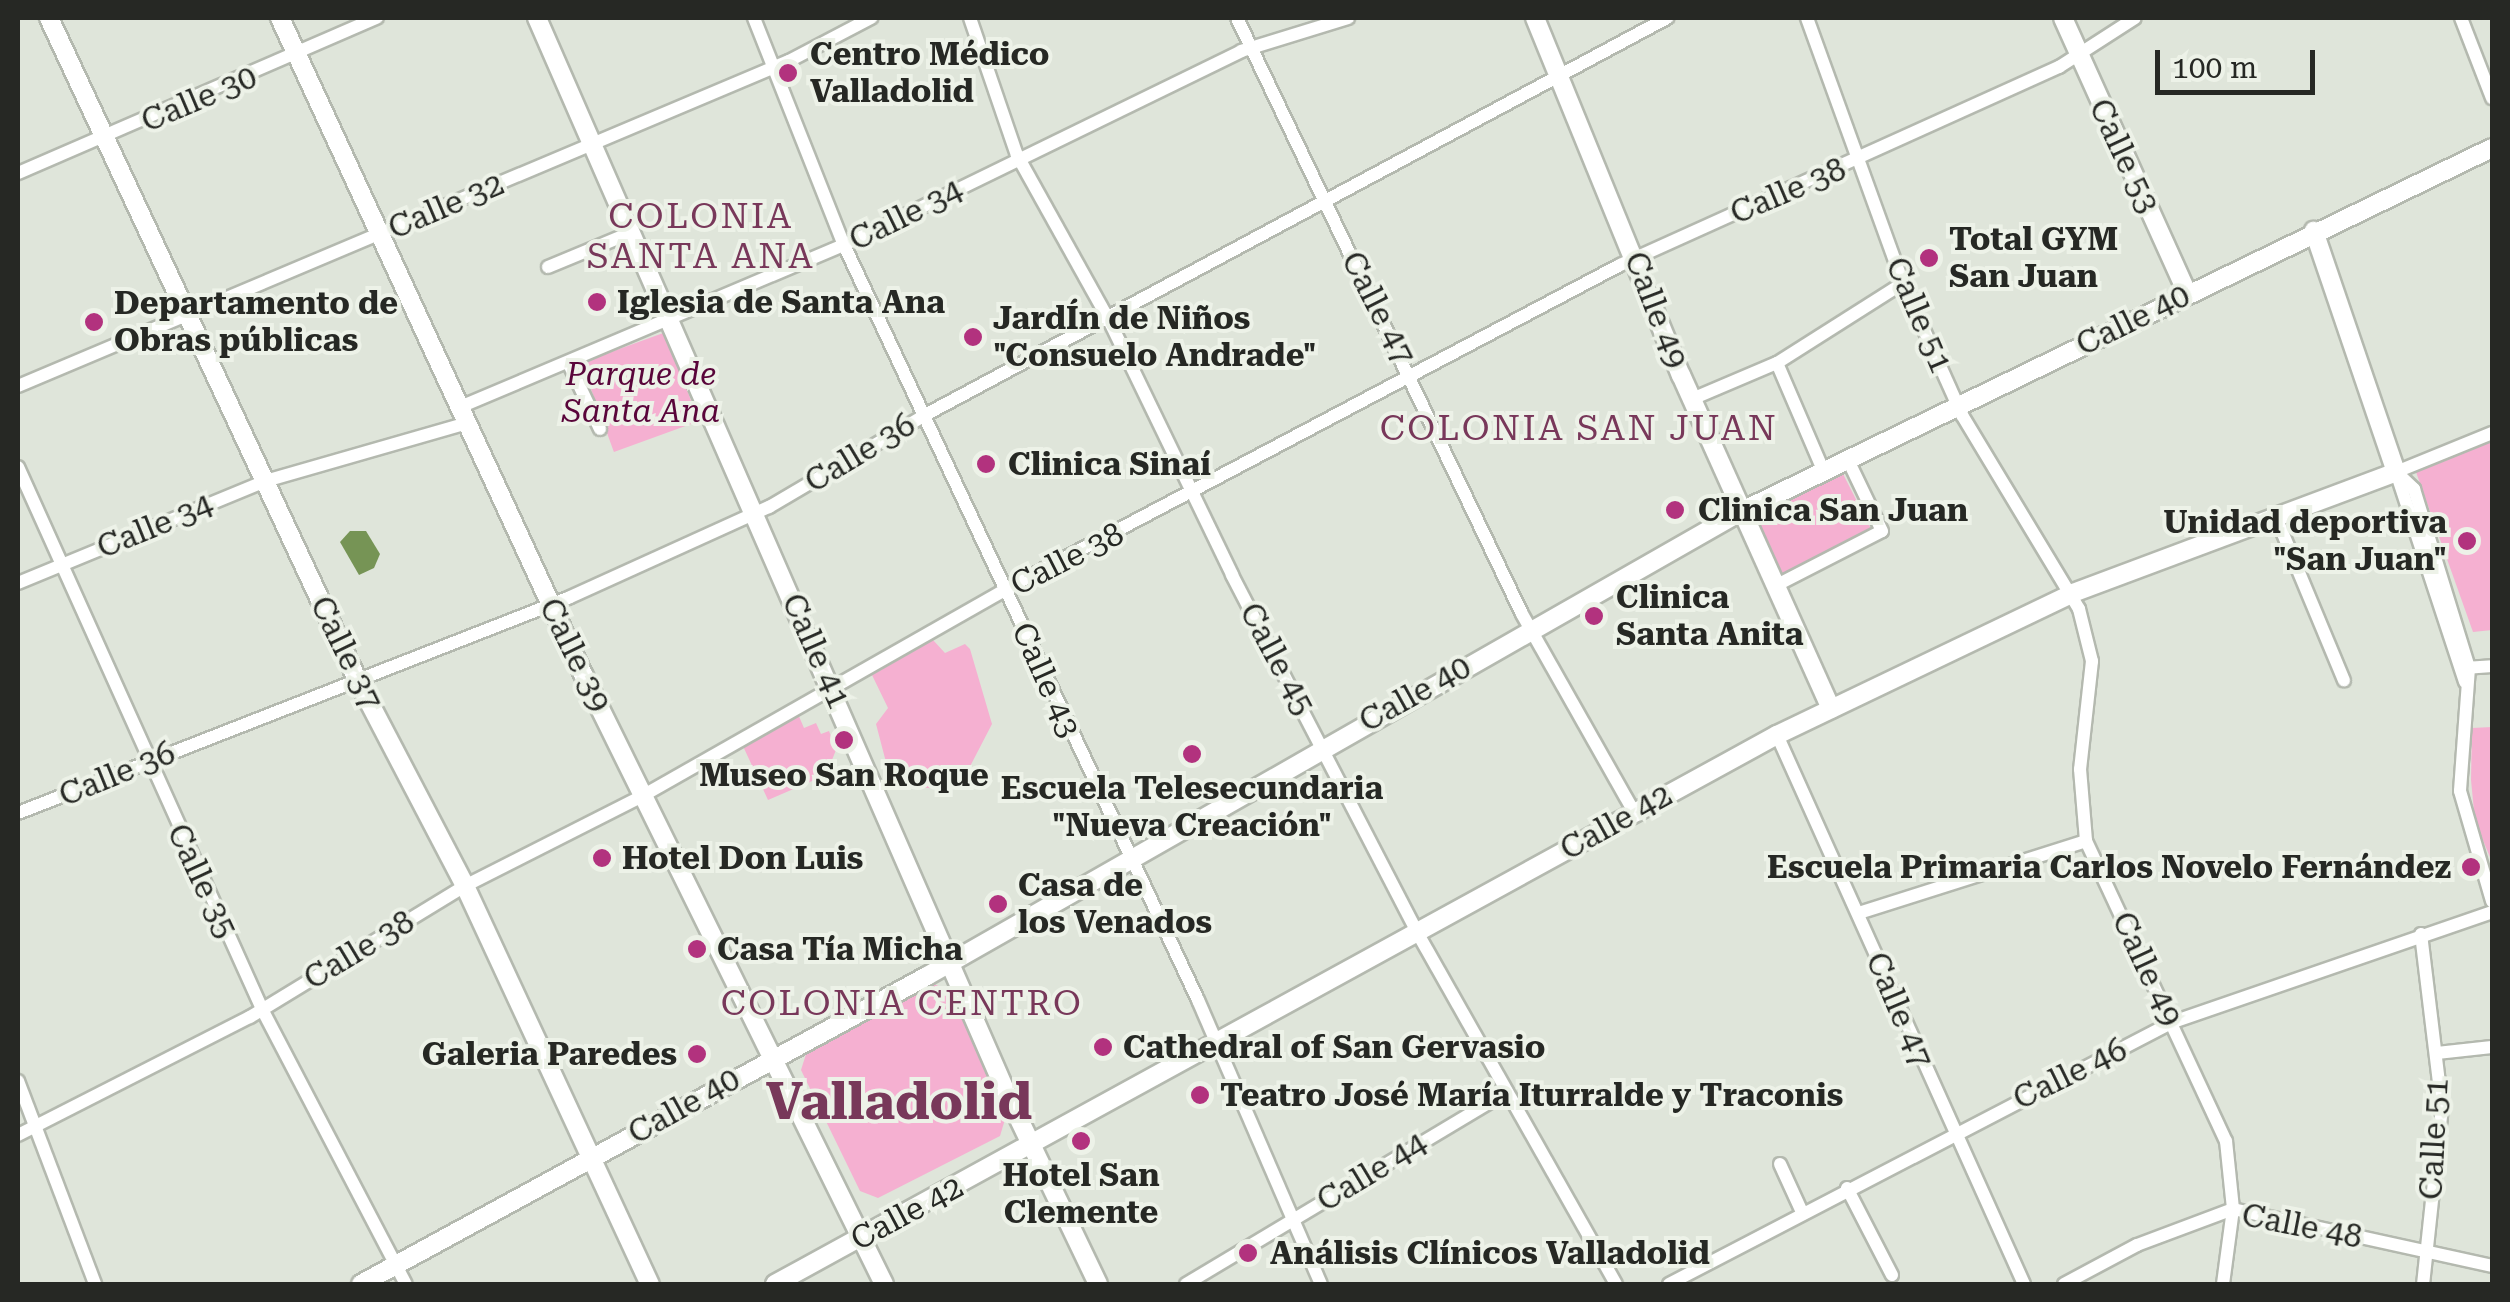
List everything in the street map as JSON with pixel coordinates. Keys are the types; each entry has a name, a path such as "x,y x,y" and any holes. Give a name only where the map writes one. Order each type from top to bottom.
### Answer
{"main road":[{"name":"Calle 37","path":"49,18 357,679 465,886 650,1284"},
{"name":"Calle 39","path":"280,18 551,605 884,1284"},
{"name":"Calle 41","path":"536,18 1032,1145 1098,1284"},
{"name":"Calle 49","path":"1535,18 1740,512 1830,709"},
{"name":"Calle 53","path":"2063,18 2187,294"},
{"name":"Calle 40","path":"362,1284 950,960 1740,512 2492,148"},
{"path":"2314,231 2396,472"},
{"name":"Calle 42","path":"775,1284 1219,1045 1633,810 1777,735 2073,593 2396,472"}],"street":[{"name":"Calle 30","path":"18,173 298,57 377,18"},
{"name":"Calle 43","path":"754,18 844,246 1127,859 1219,1045 1321,1284"},
{"name":"Calle 32","path":"18,386 594,145 775,66 871,18"},
{"name":"Calle 45","path":"970,18 1020,160 1110,320 1193,496 1418,934 1616,1284"},
{"name":"Calle 47","path":"1237,18 1326,206 1413,375 1530,630 1633,810"},
{"name":"Calle 34","path":"18,582 265,481 463,415 569,364 844,246 1253,46 1348,18"},
{"name":"Calle 36","path":"18,814 551,605 756,513 924,415 1326,206 1560,72 1667,18"},
{"name":"Calle 51","path":"1807,18 1903,283 1958,405 1996,478 2073,593"},
{"name":"Calle 38","path":"18,1135 262,1009 465,886 835,691 1006,590 1193,496 1636,257 1858,161 2078,56 2135,18"},
{"path":"2461,18 2492,98"},
{"path":"548,267 630,233"},
{"path":"1692,398 1776,363 1903,283"},
{"path":"1776,363 1823,470"},
{"path":"569,364 600,429"},
{"name":"Calle 42","path":"2396,472 2492,433"},
{"path":"1775,586 1882,531 1847,458"},
{"name":"Calle 35","path":"18,467 147,762 262,1009 406,1284"},
{"path":"2396,472 2464,673 2460,792 2492,901"},
{"path":"2276,517 2344,680"},
{"name":"Calle 49","path":"2073,593 2092,661 2080,769 2086,841 2226,1141 2232,1208 2222,1284"},
{"path":"2464,673 2492,666"},
{"name":"Calle 47","path":"1777,735 1859,913 1950,1133 2024,1284"},
{"path":"1859,913 2086,841"},
{"name":"Calle 46","path":"1669,1284 1950,1133 2173,1022 2492,912"},
{"name":"Calle 51","path":"2421,934 2442,1107 2422,1284"},
{"path":"2436,1053 2492,1047"},
{"path":"18,1081 31,1128 95,1284"},
{"name":"Calle 44","path":"1186,1284 1507,1092"},
{"path":"1780,1164 1802,1212"},
{"path":"1847,1188 1892,1275"},
{"name":"Calle 48","path":"2064,1284 2137,1245 2232,1208 2492,1266"}],"green space":[{"name":"Parque de Santa Ana","path":"666,332 698,421 614,452 581,363"},
{"name":"Unidad deportiva \"San Juan\"","path":"2492,440 2492,630 2473,632 2416,472"},
{"path":"1841,470 1871,530 1778,577 1747,518"},
{"path":"933,640 945,653 965,644 970,649 992,724 963,780 940,789 892,785 876,724 888,708 872,675"},
{"path":"798,714 804,728 816,723 821,734 829,731 836,750 826,775 768,800 742,744"},
{"path":"2492,727 2492,862 2475,821 2471,780 2472,728"},
{"path":"934,984 953,993 1006,1116 1000,1136 878,1198 860,1191 801,1070 807,1051"}],"shaded area":[{"path":"350,531 366,531 380,554 374,568 359,575 340,542"}],"place":[{"name":"Centro Médico Valladolid","path":"788,73"},
{"name":"Total GYM San Juan","path":"1929,258"},
{"name":"Iglesia de Santa Ana","path":"597,302"},
{"name":"Departamento de Obras públicas","path":"94,322"},
{"name":"JardÍn de Niños \"Consuelo Andrade\"","path":"973,337"},
{"name":"Clinica Sinaí","path":"986,464"},
{"name":"Clinica San Juan","path":"1675,510"},
{"name":"Unidad deportiva \"San Juan\"","path":"2467,541"},
{"name":"Clinica Santa Anita","path":"1594,616"},
{"name":"Museo San Roque","path":"844,740"},
{"name":"Escuela Telesecundaria \"Nueva Creación\"","path":"1192,754"},
{"name":"Hotel Don Luis","path":"602,858"},
{"name":"Escuela Primaria Carlos Novelo Fernández","path":"2471,867"},
{"name":"Casa de los Venados","path":"998,904"},
{"name":"Casa Tía Micha","path":"697,949"},
{"name":"Cathedral of San Gervasio","path":"1103,1047"},
{"name":"Galeria Paredes","path":"697,1054"},
{"name":"Teatro José María Iturralde y Traconis","path":"1200,1095"},
{"name":"Hotel San Clemente","path":"1081,1141"},
{"name":"Análisis Clínicos Valladolid","path":"1248,1253"}],"district":[{"name":"COLONIA SANTA ANA","path":"701,237"},
{"name":"COLONIA SAN JUAN","path":"1579,429"},
{"name":"COLONIA CENTRO","path":"902,1004"},
{"name":"Valladolid","path":"899,1102"}]}
